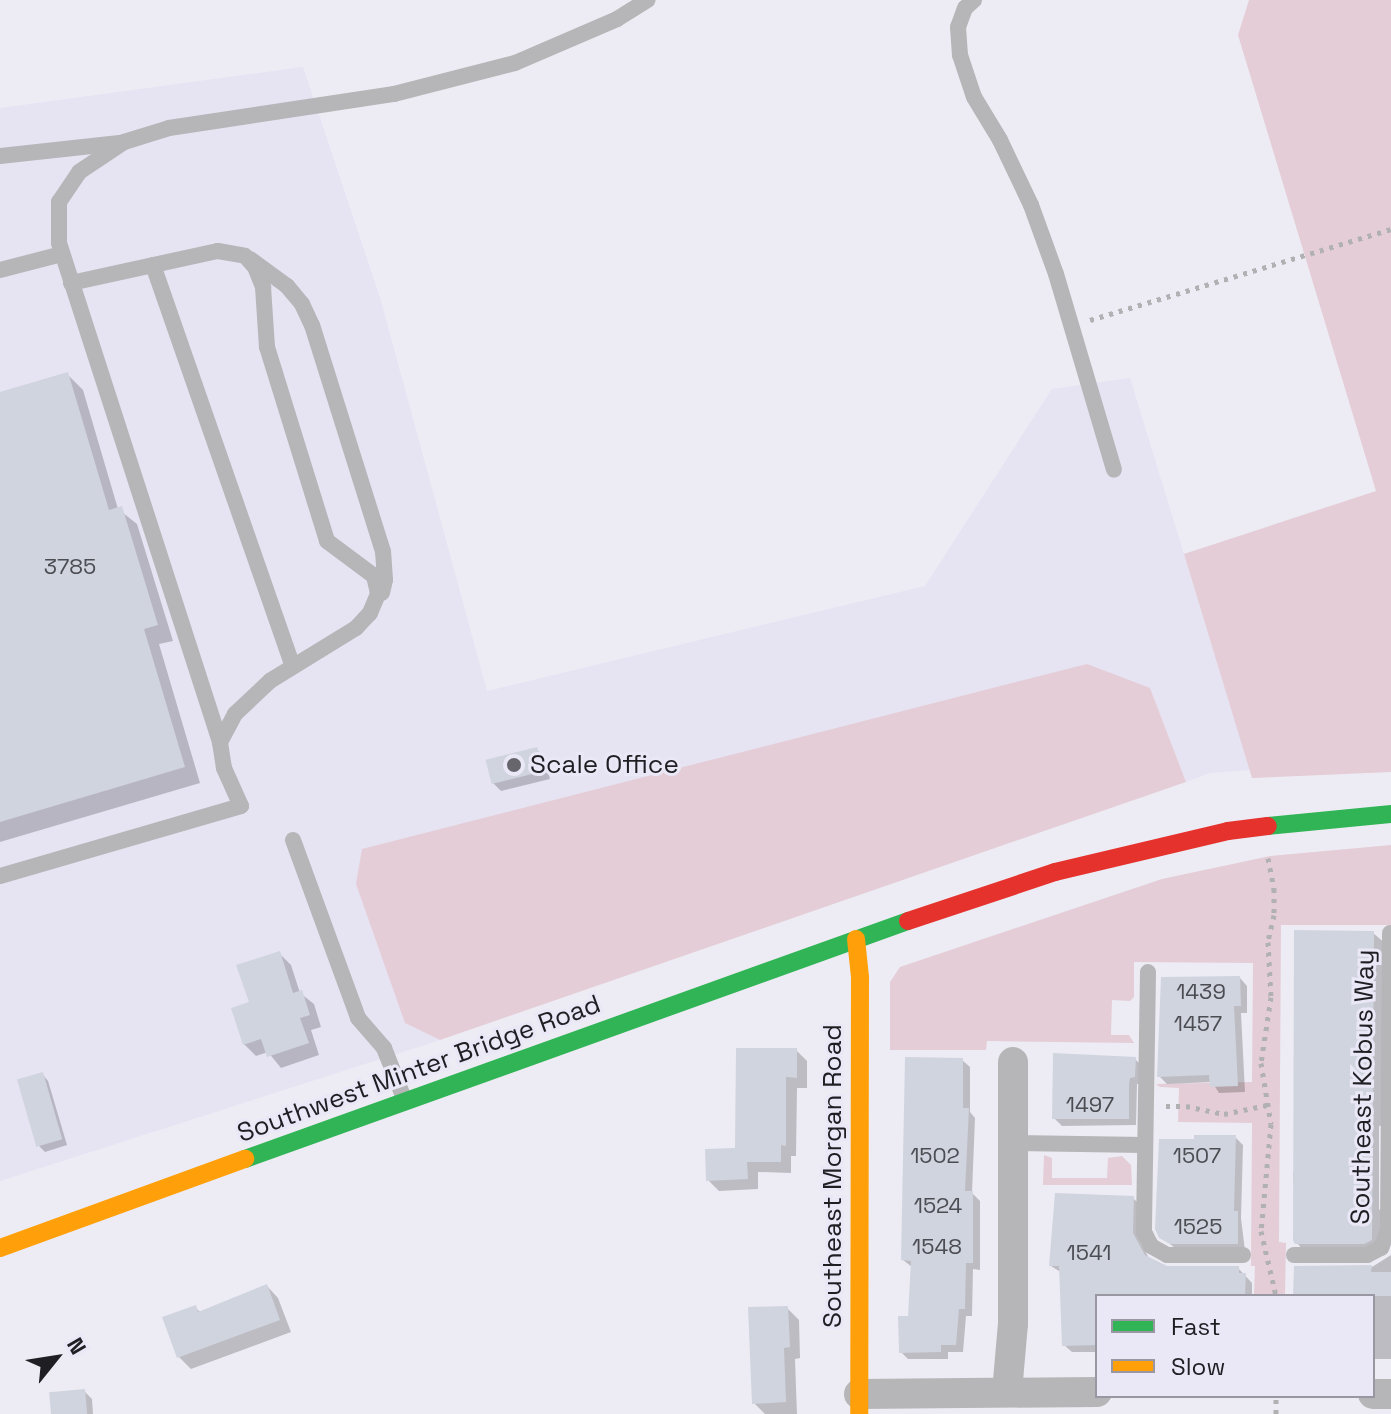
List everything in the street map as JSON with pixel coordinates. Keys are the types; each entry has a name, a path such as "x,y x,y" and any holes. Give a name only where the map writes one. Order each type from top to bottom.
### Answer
{"main road":[{"name":"Southwest Minter Bridge Road","path":"0,1248 856,939 1055,872 1261,825 1391,814"},
{"name":"Southeast Morgan Road","path":"856,939 860,971 859,1404"}],"street":[{"path":"1007,1392 1013,1324 1013,1062"},
{"path":"859,1404 1007,1392 1095,1392"}],"lane":[{"path":"0,156 124,142 169,128 394,94 515,63 617,19 647,0"},
{"path":"974,0 965,8 958,27 960,55 974,97 1000,140 1031,205 1072,326 1114,470"},
{"path":"0,876 241,806 224,768 220,742 62,254 59,202 79,172 124,142"},
{"path":"71,283 218,251 245,256 287,286 302,304 312,325 383,551 385,580 381,596 370,613 334,643 292,664 235,714 220,742"},
{"path":"0,270 62,254"},
{"path":"245,256 255,267 263,287 267,347 316,513 327,541 374,576 378,594 370,613"},
{"path":"153,265 292,664"},
{"path":"293,840 358,1018 384,1048 405,1102"},
{"name":"Southeast Kobus Way","path":"1294,1255 1367,1255 1381,1248 1388,1231 1390,933"},
{"path":"1148,972 1144,1232 1151,1246 1167,1255 1243,1255"},
{"path":"1014,1143 1144,1145"}],"path":[{"path":"1072,326 1391,229"},
{"path":"1261,825 1274,889 1274,915 1268,942 1271,997 1261,1063 1271,1124 1271,1153 1262,1197 1261,1231 1276,1294"},
{"path":"1145,1106 1186,1106 1224,1114 1267,1105"},
{"path":"1243,1255 1252,1262 1287,1262 1294,1255"}],"shaded area":[{"path":"1249,0 1391,0 1391,772 1252,778 1184,554 1376,491 1238,35"},
{"path":"303,67 381,301 487,691 925,586 1052,389 1130,378 1250,770 1210,773 1186,782 1150,688 405,1023 440,1040 0,1181 0,108"},
{"path":"1087,664 1150,688 1186,782 440,1040 405,1023 356,884 362,849"},
{"path":"1391,845 1391,925 1281,925 1279,1242 1286,1243 1285,1294 1254,1294 1255,1266 1251,1266 1252,1123 1178,1122 1179,1088 1156,1084 1252,1082 1253,963 1134,962 1134,997 1130,1001 1112,1000 1111,1035 1129,1035 1134,1043 987,1041 986,1050 890,1050 890,982 900,967 1162,879 1270,856"},
{"path":"1044,1155 1052,1158 1052,1178 1107,1178 1108,1158 1122,1156 1131,1165 1132,1185 1043,1185"}],"building":[{"path":"68,372 109,510 122,506 158,625 144,629 185,767 0,822 0,392"},
{"name":"Scale Office","path":"537,747 543,771 492,784 486,760"},
{"path":"1294,930 1374,931 1372,1240 1364,1244 1295,1244 1293,1240"},
{"path":"280,951 293,993 302,990 310,1015 300,1018 309,1043 267,1057 261,1039 243,1045 231,1008 249,1002 236,965"},
{"path":"1240,976 1241,1006 1234,1006 1238,1086 1210,1087 1209,1075 1157,1077 1161,977"},
{"path":"736,1048 797,1048 797,1078 786,1077 786,1146 781,1145 781,1162 747,1162 748,1179 706,1181 705,1149 735,1148"},
{"path":"1053,1053 1136,1057 1135,1077 1130,1078 1129,1085 1129,1119 1052,1119"},
{"path":"905,1057 963,1058 963,1108 969,1108 965,1191 973,1191 973,1263 966,1263 965,1309 959,1309 956,1345 941,1345 941,1352 899,1353 898,1316 908,1316 911,1261 901,1260"},
{"path":"43,1072 62,1139 36,1147 17,1079"},
{"path":"1194,1135 1236,1135 1234,1211 1238,1211 1238,1244 1170,1244 1159,1238 1155,1229 1159,1139 1194,1139"},
{"path":"1055,1193 1134,1196 1133,1233 1145,1255 1167,1266 1239,1266 1239,1273 1246,1273 1245,1294 1095,1294 1095,1345 1062,1346 1059,1266 1049,1266"},
{"path":"1372,1265 1371,1272 1391,1272 1391,1296 1293,1294 1294,1266"},
{"path":"267,1284 280,1320 177,1358 162,1317 196,1305 198,1312"},
{"path":"788,1306 790,1347 784,1348 786,1402 752,1404 748,1307"},
{"path":"85,1389 87,1414 51,1414 49,1392"}],"traffic: fast":[{"path":"1268,826 1391,814"},
{"path":"245,1159 908,921"}],"traffic: slow":[{"path":"856,939 860,978 859,1414"},
{"path":"0,1248 245,1159"}],"traffic: jam":[{"path":"908,921 1055,872 1228,831 1268,826"}],"place":[{"name":"Scale Office","path":"514,765"}]}
